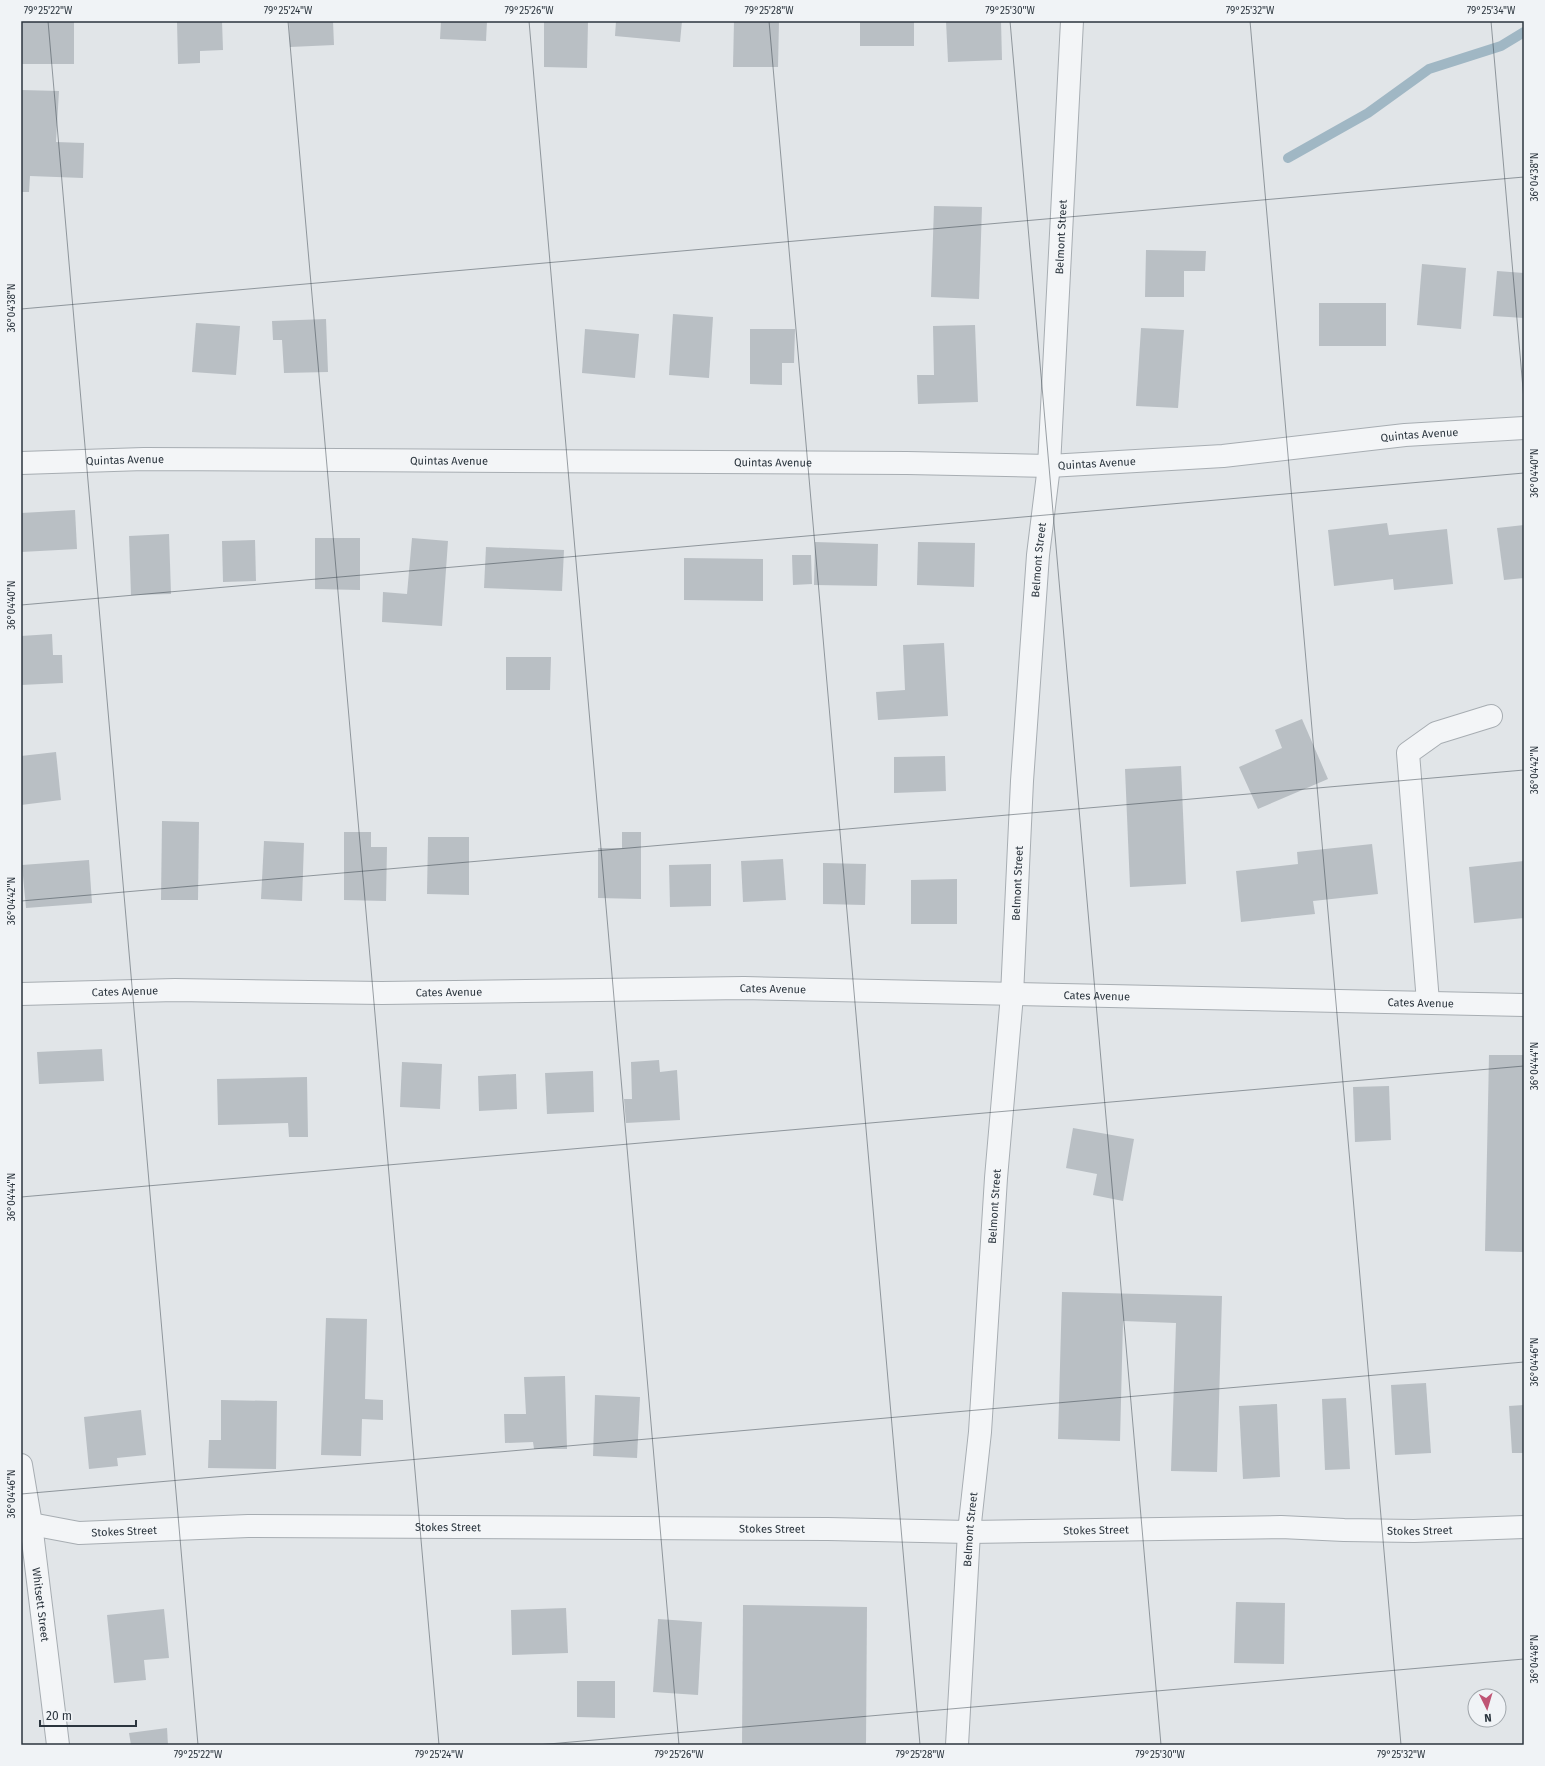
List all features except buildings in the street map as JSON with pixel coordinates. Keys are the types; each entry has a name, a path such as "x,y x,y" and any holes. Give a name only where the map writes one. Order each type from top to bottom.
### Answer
{"street":[{"name":"Belmont Street","path":"957,1745 969,1532 980,1432 996,1178 1012,995 1022,781 1038,555 1050,466 1072,21"},
{"name":"Quintas Avenue","path":"21,464 152,459 899,463 1050,466 1223,456 1405,435 1524,428"},
{"path":"1428,1002 1408,754 1436,733 1491,716"},
{"name":"Cates Avenue","path":"21,994 175,990 382,993 744,988 1524,1005"},
{"name":"Whitsett Street","path":"21,1465 26,1524 58,1745"},
{"name":"Stokes Street","path":"26,1524 79,1533 248,1526 820,1529 969,1532 1281,1527 1414,1531 1524,1527"}],"waterway":[{"path":"1288,158 1368,113 1429,69 1501,46 1524,32"}]}
